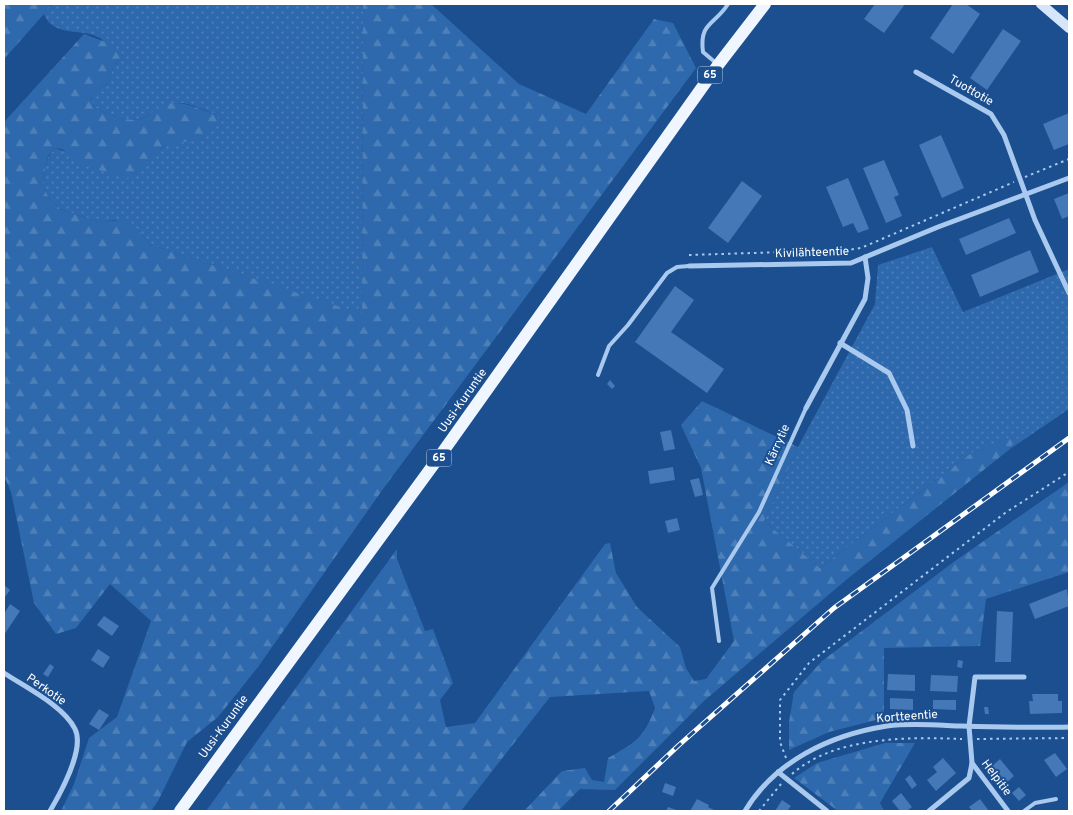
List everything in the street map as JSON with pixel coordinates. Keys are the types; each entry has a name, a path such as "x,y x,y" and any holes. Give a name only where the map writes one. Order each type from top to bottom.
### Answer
{"main road":[{"name":"Uusi-Kuruntie","path":"180,811 442,453 718,65 765,4"},
{"path":"1042,4 1069,28"}],"street":[{"name":"Tuottotie","path":"916,72 992,114 1004,135 1035,220 1069,293"},
{"name":"Kivilähteentie","path":"689,266 851,263 938,227 1069,178"},
{"name":"Kärrytie","path":"806,408 865,299 868,278 865,257"},
{"path":"840,343 889,373 907,410 913,446"},
{"name":"Perkotie","path":"4,673 59,709 76,731 77,743 66,782 50,811"},
{"name":"Helpitie","path":"1008,811 972,763 970,726 975,677 1024,677"},
{"name":"Kortteentie","path":"744,811 766,783 788,763 813,749 851,734 888,726 1069,727"},
{"path":"929,811 968,778 972,763"},
{"path":"778,772 827,811"}],"lane":[{"path":"718,65 703,52 701,39 705,28 728,4"},
{"name":"Kivilähteentie","path":"598,375 608,346 628,325 667,273 677,267 689,266"},
{"name":"Kärrytie","path":"719,641 712,588 759,512 806,408"},
{"path":"1024,811 1035,804 1056,799"}],"path":[{"path":"689,255 861,248 1069,159"},
{"path":"788,763 780,742 780,700 809,663 1005,513 1069,472"},
{"path":"759,811 767,799 786,780 809,763 828,754 858,745 904,737 971,739 1069,738"}],"green space":[{"path":"4,4 54,4 48,7 4,59"},
{"path":"54,4 363,4 362,315 151,245 139,231 116,220 98,222 60,209 49,198 42,185 48,157 55,148 133,175 153,154 215,114 191,105 177,103 169,104 135,120 114,116 94,107 90,95 109,82 113,67 120,58 100,38 54,26 44,14 48,7"},
{"path":"363,4 431,4 519,84 586,114 654,19 673,23 696,68 383,489 258,667 218,717 187,742 158,801 151,811 61,811 74,784 89,738 117,717 151,621 110,584 76,628 56,634 34,603 11,492 4,476 4,122 84,34 111,44 120,58 113,67 109,82 90,95 94,107 121,118 135,120 149,115 166,104 184,104 215,114 218,117 217,124 201,138 163,147 133,175 127,178 82,165 62,149 55,148 48,156 42,185 49,198 60,209 98,222 123,220 139,231 151,245 362,314"},
{"path":"932,247 963,312 1069,269 1069,409 1010,449 1017,435 970,454 820,568 764,521 798,447 875,304 878,265"},
{"path":"702,401 798,447 764,521 820,568 970,454 1018,434 1010,449 846,580 704,701 615,790 580,789 558,811 524,811 562,771 585,768 592,780 604,782 608,758 638,739 647,727 655,708 649,691 550,697 461,811 206,811 397,549 397,559 425,631 433,629 453,683 440,700 446,727 475,723 605,544 610,543 616,573 637,607 680,647 686,668 694,681 706,679 734,641 701,468 681,425"},
{"path":"1069,482 1069,572 986,599 980,646 884,648 884,718 829,732 789,750 789,722 794,692 822,661 955,561"},
{"path":"885,743 915,743 880,803 884,811 838,811 794,778 817,763"}],"building":[{"path":"875,4 905,4 884,33 864,19"},
{"path":"953,4 966,4 980,14 953,54 930,38"},
{"path":"1003,29 1021,41 987,90 970,78"},
{"path":"1069,113 1069,144 1054,150 1043,124"},
{"path":"941,135 964,188 942,198 919,145"},
{"path":"884,160 899,195 894,197 902,216 886,223 863,168"},
{"path":"848,178 869,229 858,233 853,223 843,227 826,187"},
{"path":"742,181 762,196 728,243 708,228"},
{"path":"1069,193 1069,216 1062,219 1054,199"},
{"path":"1009,218 1016,233 966,255 959,239"},
{"path":"1030,250 1039,272 980,297 971,275"},
{"path":"675,286 694,300 671,332 724,369 707,393 635,342"},
{"path":"610,380 615,386 612,389 607,384"},
{"path":"671,430 675,449 664,451 660,432"},
{"path":"673,467 675,480 650,484 648,471"},
{"path":"699,478 703,495 695,497 690,480"},
{"path":"677,518 680,530 668,533 665,521"},
{"path":"4,585 10,590 5,597 4,597"},
{"path":"1067,589 1069,606 1035,619 1029,604"},
{"path":"10,604 20,611 4,635 4,614"},
{"path":"997,611 1013,612 1011,662 995,662"},
{"path":"104,616 119,626 112,636 97,625"},
{"path":"98,649 110,657 103,668 91,660"},
{"path":"958,660 963,661 962,668 957,667"},
{"path":"50,664 54,667 48,677 43,674"},
{"path":"888,674 915,675 915,691 887,690"},
{"path":"931,675 958,676 957,692 930,691"},
{"path":"1032,694 1058,694 1058,701 1062,701 1062,713 1030,714 1029,701 1033,701"},
{"path":"890,698 913,699 913,710 890,709"},
{"path":"933,700 956,700 956,710 933,709"},
{"path":"984,707 988,707 989,714 985,714"},
{"path":"99,709 109,715 99,730 89,724"},
{"path":"1055,753 1067,769 1056,777 1044,760"},
{"path":"943,758 956,773 936,791 927,780 937,772 933,767"},
{"path":"1000,759 1014,776 1006,783 992,766"},
{"path":"910,775 917,785 912,789 905,779"},
{"path":"665,783 676,787 673,796 662,792"},
{"path":"1019,787 1026,795 1019,801 1012,793"},
{"path":"901,793 912,807 907,811 900,811 892,801"},
{"path":"697,799 709,805 708,807 716,811 690,811"},
{"path":"980,799 989,811 972,811 969,807"},
{"path":"782,800 791,806 787,811 775,811"},
{"path":"668,807 679,811 666,811"}],"railway":[{"path":"609,811 679,745 834,608 1069,438"}]}
